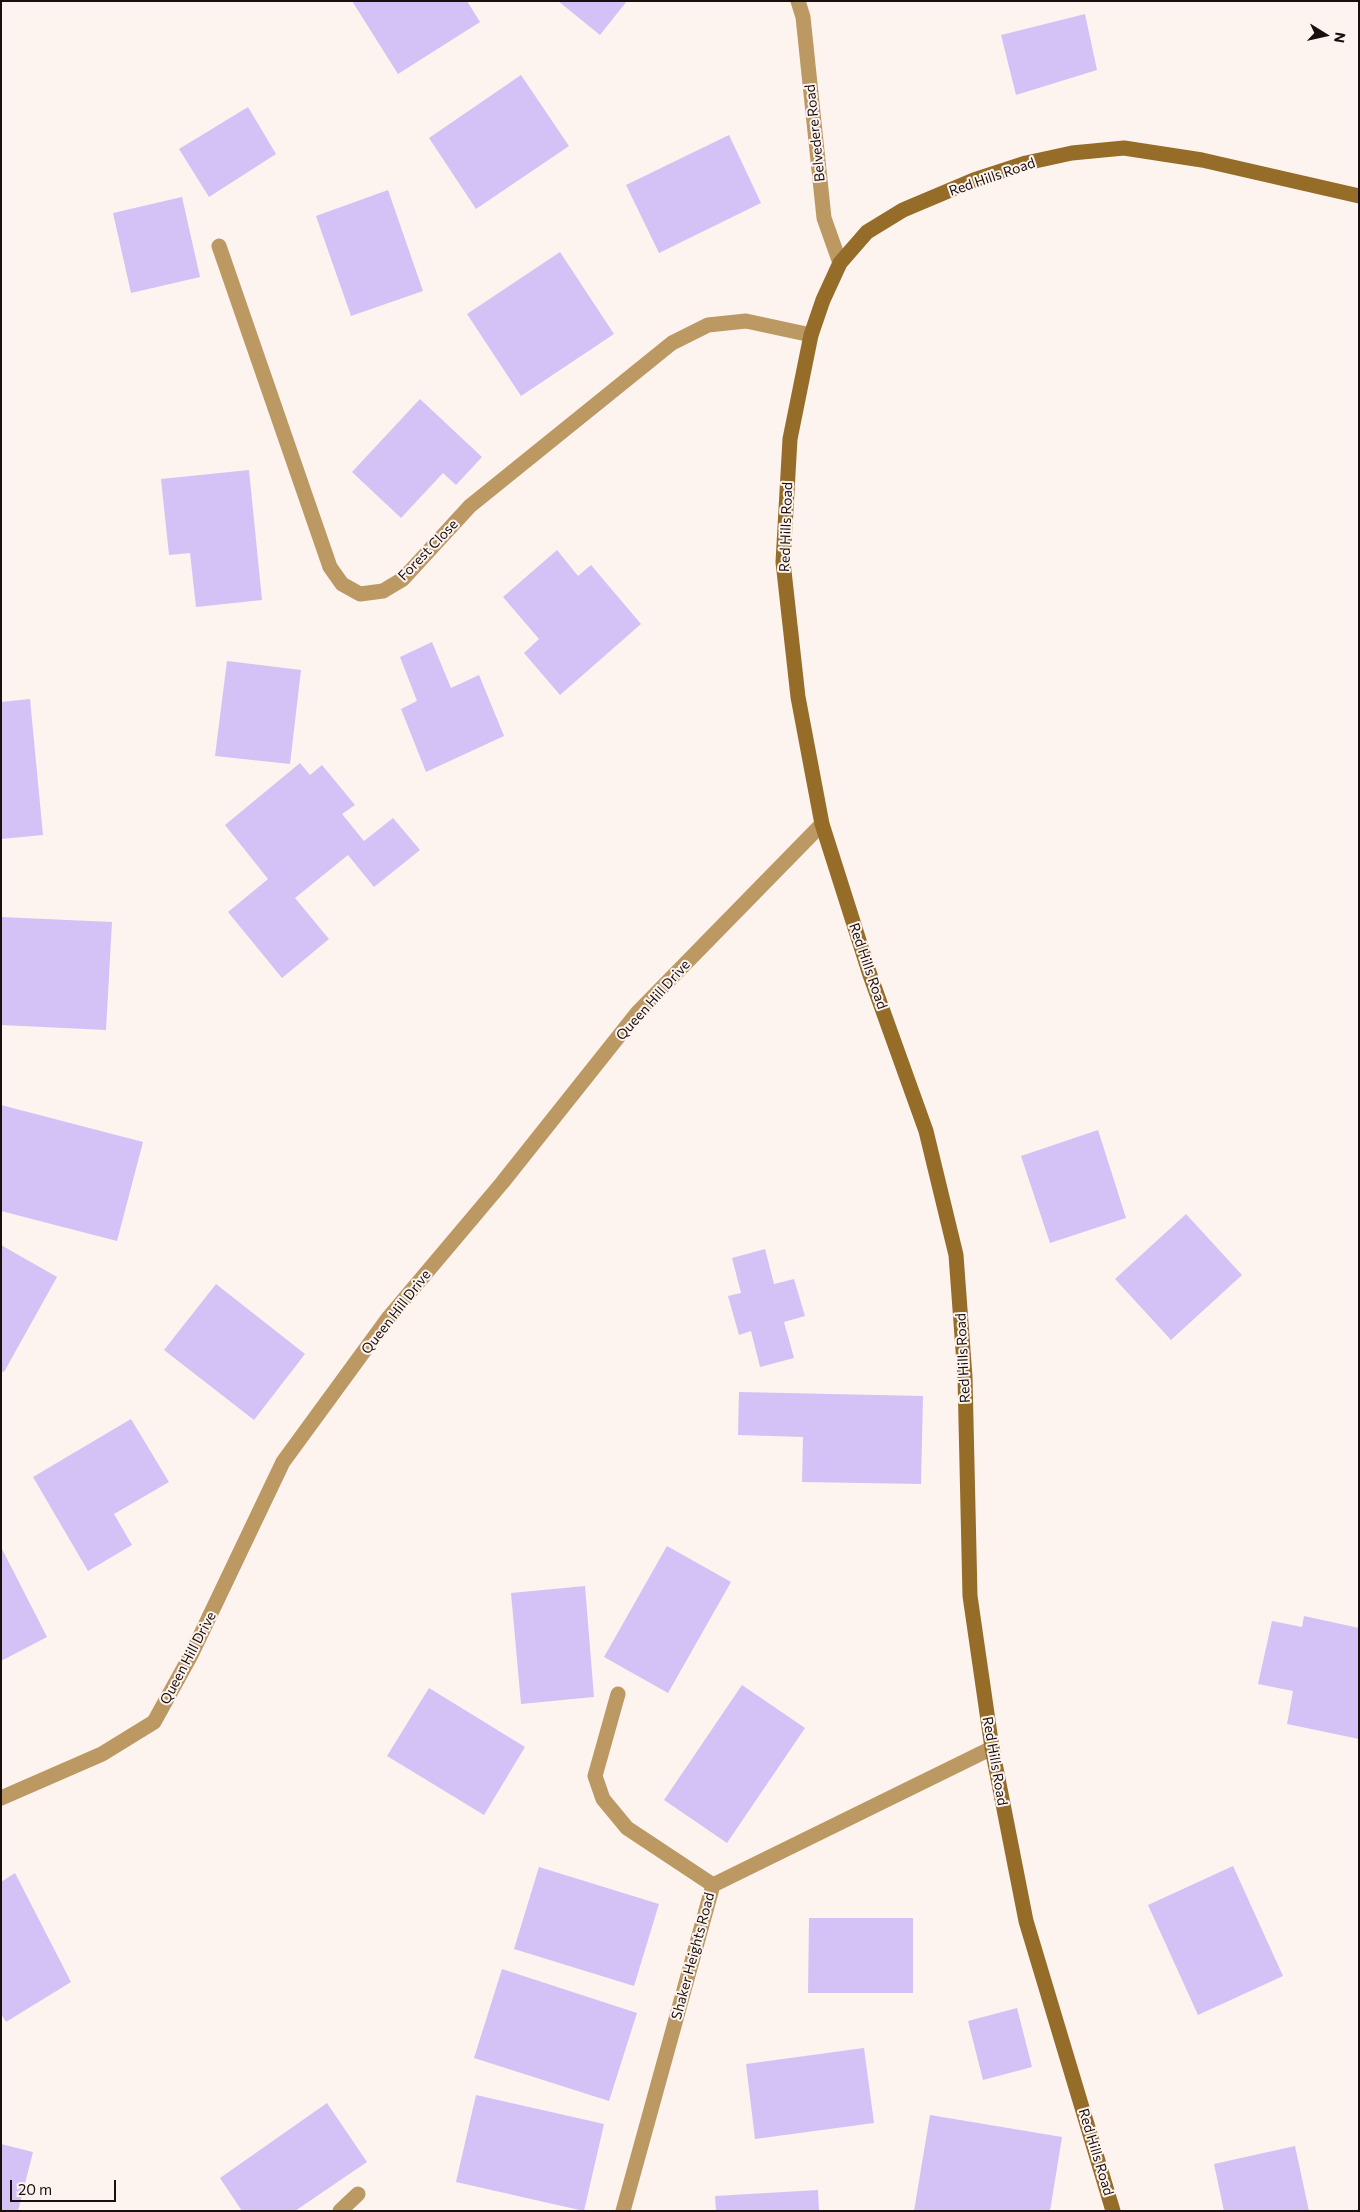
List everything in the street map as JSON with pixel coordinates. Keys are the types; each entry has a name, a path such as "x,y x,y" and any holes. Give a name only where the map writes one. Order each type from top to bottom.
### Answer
{"main road":[{"name":"Red Hills Road","path":"1113,2211 1026,1921 992,1748 970,1596 965,1377 956,1255 926,1131 870,975 822,824 798,697 783,562 790,439 811,335 823,300 840,264 867,232 902,210 974,180 1026,164 1072,153 1124,148 1202,160 1359,196"}],"street":[{"name":"Belvedere Road","path":"798,1 803,16 824,218 840,264"},
{"name":"Forest Close","path":"220,246 330,567 342,584 360,594 383,591 402,580 470,506 672,343 708,325 746,322 811,335"},
{"name":"Queen Hill Drive","path":"5,1793 102,1754 154,1722 191,1656 283,1462 389,1317 502,1183 638,1012 822,824"},
{"path":"618,1694 595,1776 603,1799 627,1828 713,1885"},
{"name":"Shaker Heights Road","path":"623,2211 713,1885 992,1748"},
{"path":"340,2211 358,2194"}],"building":[{"path":"352,1 467,1 480,22 398,74"},
{"path":"558,1 627,1 600,35"},
{"path":"1085,14 1097,70 1016,95 1001,35"},
{"path":"521,75 569,146 476,209 429,138"},
{"path":"248,107 276,154 209,197 179,149"},
{"path":"729,135 761,203 659,253 626,185"},
{"path":"388,190 423,291 351,316 316,216"},
{"path":"182,197 200,277 131,293 113,213"},
{"path":"560,252 614,334 521,396 467,314"},
{"path":"420,399 482,457 456,485 443,473 401,518 352,472"},
{"path":"249,470 262,600 196,607 190,553 169,555 161,479"},
{"path":"557,550 578,576 591,565 641,624 560,695 524,653 539,639 503,597"},
{"path":"432,642 451,688 479,675 504,736 426,772 401,709 417,701 400,657"},
{"path":"227,661 301,670 290,764 215,756"},
{"path":"30,699 43,835 1,839 1,702"},
{"path":"300,763 310,775 322,765 355,805 342,814 364,841 393,818 420,850 374,887 348,855 295,898 329,939 282,978 228,912 268,879 225,825"},
{"path":"1,917 112,922 106,1030 1,1025"},
{"path":"1,1105 143,1142 117,1241 1,1211"},
{"path":"1098,1130 1126,1218 1050,1243 1021,1156"},
{"path":"1186,1214 1242,1275 1171,1340 1115,1279"},
{"path":"1,1245 57,1277 4,1372 1,1371"},
{"path":"765,1249 774,1284 794,1279 805,1316 784,1322 794,1358 760,1367 751,1331 739,1335 728,1296 741,1293 732,1258"},
{"path":"216,1284 305,1354 254,1420 164,1350"},
{"path":"739,1392 923,1396 921,1484 802,1482 803,1437 738,1435"},
{"path":"131,1419 169,1482 114,1514 132,1545 88,1571 33,1477"},
{"path":"667,1546 731,1582 668,1693 604,1657"},
{"path":"1,1547 47,1637 1,1661"},
{"path":"585,1586 594,1697 521,1704 511,1593"},
{"path":"1304,1616 1359,1628 1359,1739 1287,1724 1293,1691 1258,1684 1272,1621 1302,1627"},
{"path":"742,1685 805,1728 727,1843 664,1800"},
{"path":"429,1688 525,1747 484,1815 387,1756"},
{"path":"1233,1866 1283,1976 1198,2015 1148,1905"},
{"path":"539,1867 659,1904 634,1986 514,1949"},
{"path":"15,1873 71,1982 6,2022 1,2014 1,1882"},
{"path":"809,1918 913,1918 913,1993 808,1993"},
{"path":"502,1969 637,2013 609,2101 474,2058"},
{"path":"1017,2008 1032,2067 983,2080 968,2021"},
{"path":"864,2048 874,2123 755,2139 746,2064"},
{"path":"476,2095 604,2124 584,2211 456,2182"},
{"path":"327,2103 367,2162 295,2211 242,2211 220,2178"},
{"path":"930,2115 1062,2137 1050,2211 914,2211"},
{"path":"1,2144 33,2152 18,2211 1,2211"},
{"path":"1295,2146 1309,2211 1224,2211 1214,2164"},
{"path":"818,2190 819,2211 716,2211 715,2196"}]}
